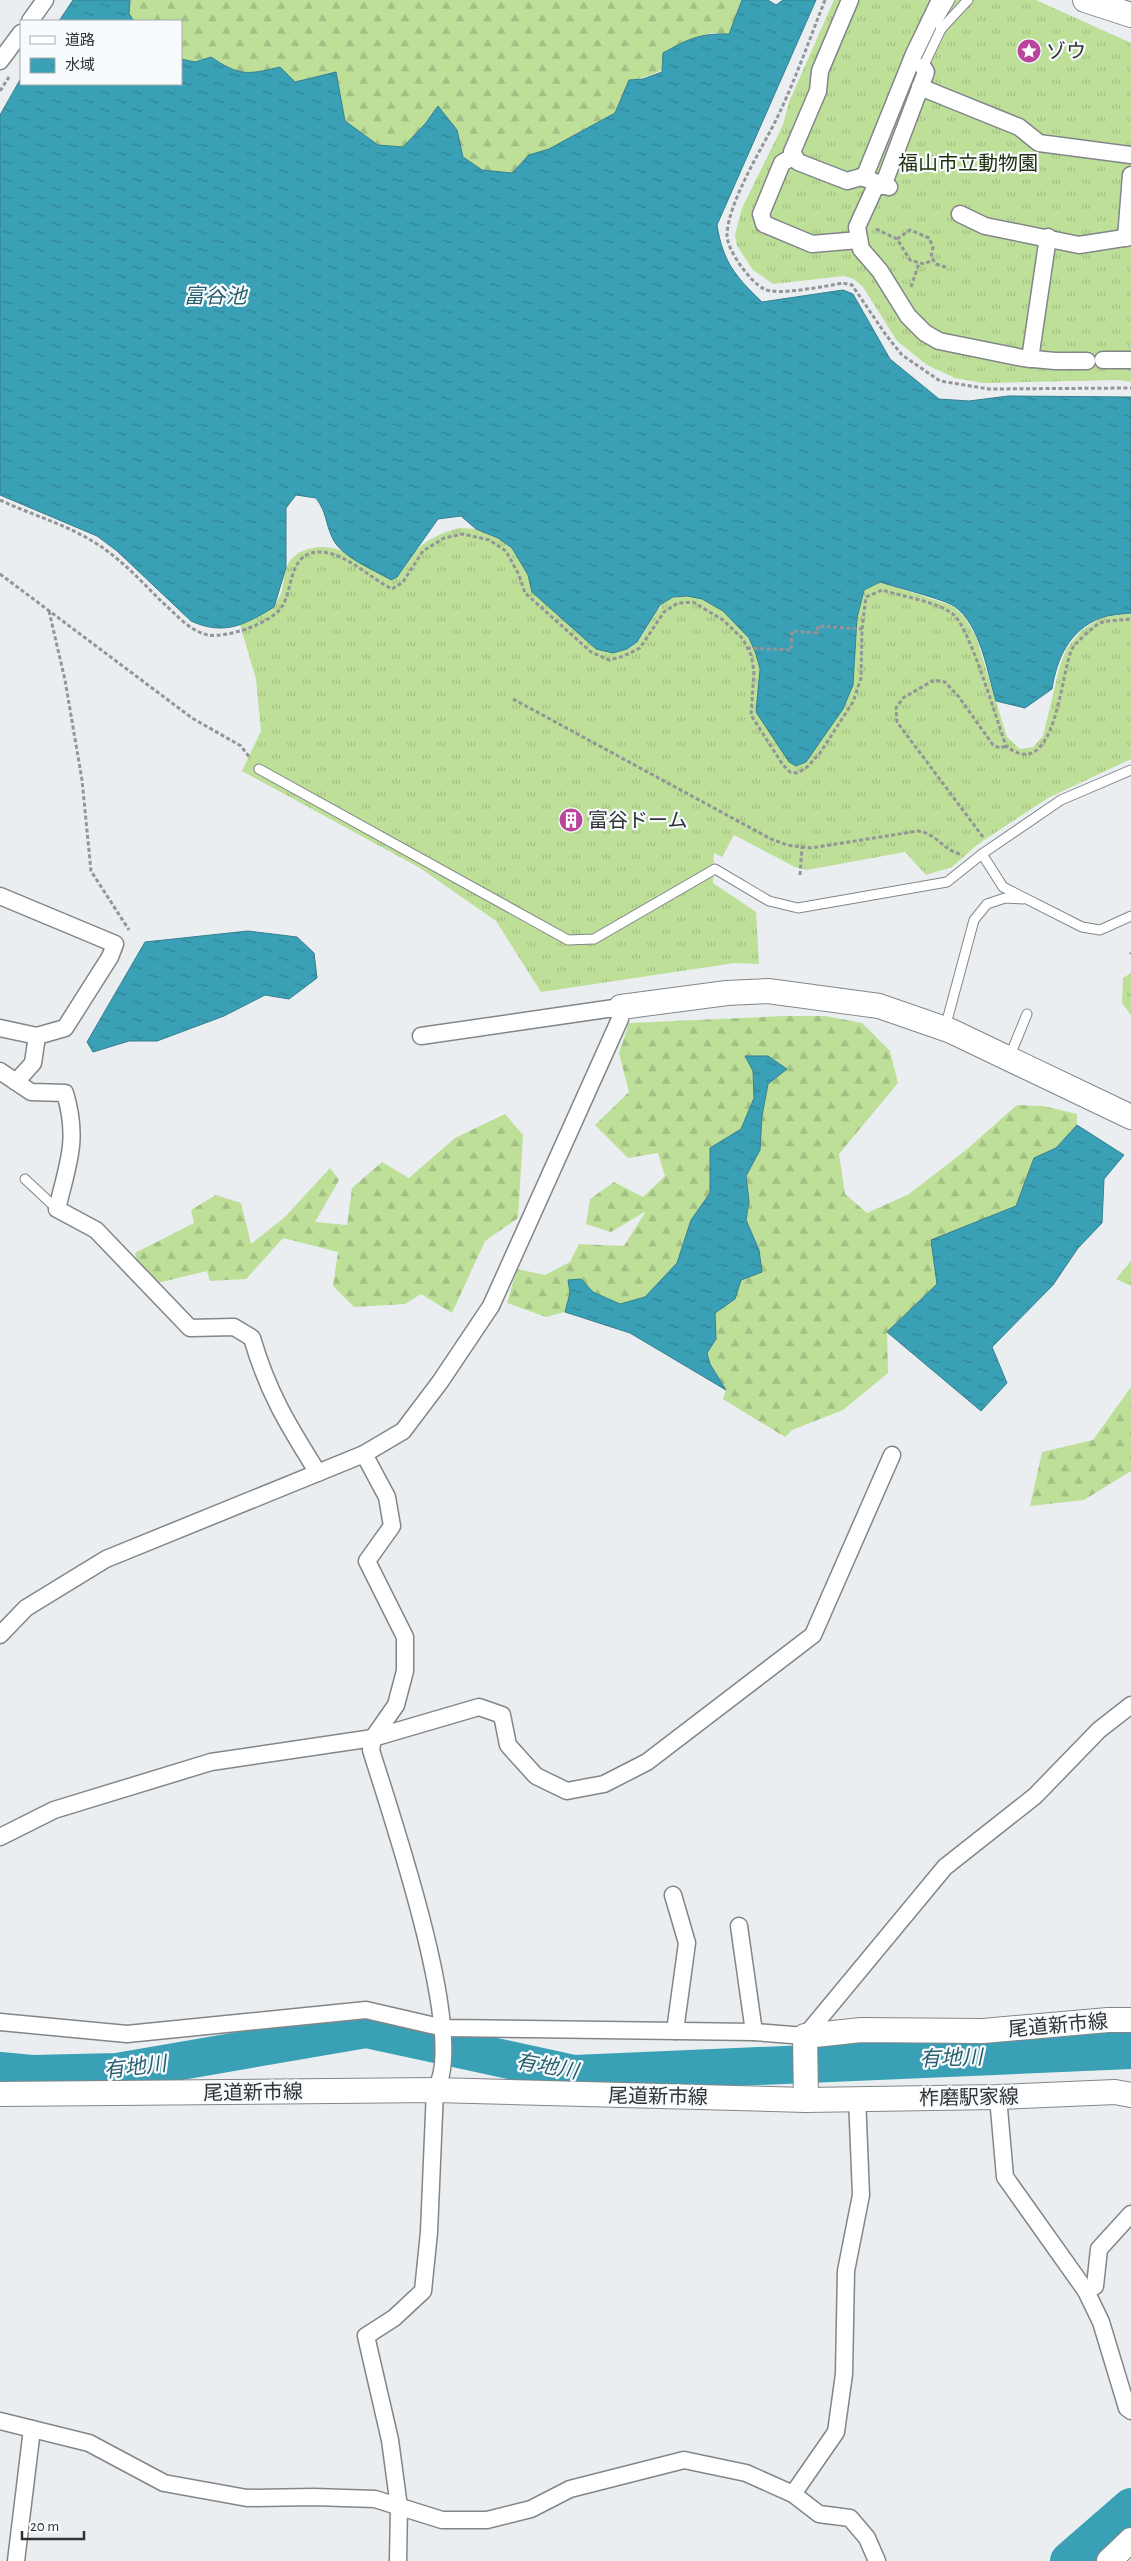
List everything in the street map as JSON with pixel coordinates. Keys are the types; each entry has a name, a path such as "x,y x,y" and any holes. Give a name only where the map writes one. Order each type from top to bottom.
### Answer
{"main road":[{"path":"1085,0 1131,15"},
{"path":"621,1008 727,993 768,992 879,1006 945,1029 1131,1117"},
{"name":"尾道新市線","path":"805,2040 862,2030 983,2030 1108,2020 1131,2020"},
{"path":"805,2040 806,2095"},
{"name":"尾道新市線","path":"0,2094 438,2086 806,2095"},
{"name":"柞磨駅家線","path":"806,2095 998,2097 1115,2092 1131,2095"},
{"path":"1109,2561 1131,2540"}],"street":[{"path":"31,20 45,0"},
{"path":"850,0 820,71 818,91 792,152 798,162 847,181 878,183"},
{"path":"878,183 914,54 940,0"},
{"path":"0,61 20,34"},
{"path":"923,67 926,72 920,87 857,227 861,249 880,271 908,316 924,333 939,341 1030,359 1131,360"},
{"path":"920,87 1019,127 1039,143 1131,155"},
{"path":"794,156 782,163 761,214 764,224 812,244 859,240"},
{"path":"960,214 985,226 1048,237 1079,245 1128,237 1131,175"},
{"path":"1030,359 1048,237"},
{"path":"0,896 115,944 110,957 65,1028 38,1036 0,1028"},
{"path":"0,1636 26,1608 106,1559 364,1454 403,1431 440,1382 491,1306 620,1019 621,1008 421,1036"},
{"path":"16,1082 33,1064 38,1036"},
{"path":"0,1071 31,1092 65,1093 72,1116 73,1143 57,1209 96,1230 190,1328 234,1327 252,1338 262,1373 280,1413 318,1473"},
{"path":"364,1454 387,1497 392,1526 367,1561 405,1637 405,1671 396,1705 373,1738 371,1750 426,1932 444,2028 423,2290 394,2318 366,2336 390,2440 399,2507 398,2561"},
{"path":"0,1837 54,1810 211,1762 373,1738 479,1707 502,1715 508,1745 536,1776 568,1792 604,1784 647,1762 813,1635 892,1454"},
{"path":"0,2022 127,2034 366,2010 444,2028 754,2032 805,2040 945,1867 1035,1796 1099,1730 1131,1705"},
{"path":"673,1894 687,1943 675,2031"},
{"path":"739,1926 754,2032"},
{"path":"794,2494 836,2432 844,2374 846,2271 861,2194 857,2097"},
{"path":"998,2097 1005,2177 1086,2291 1101,2322 1126,2408 1131,2411"},
{"path":"1086,2291 1094,2286 1099,2249 1131,2214"},
{"path":"0,2421 89,2442 164,2483 247,2498 314,2496 375,2499 442,2520 487,2520 531,2509 570,2489 684,2460 746,2473 794,2494 819,2514 850,2518 867,2538 877,2561"},
{"path":"16,2561 32,2429"}],"lane":[{"path":"940,30 938,20 950,0"},
{"path":"923,67 940,30 968,0"},
{"path":"259,769 568,940 594,939 715,869 769,901 798,908 947,882 973,860 1060,800 1131,770"},
{"path":"982,854 1003,887 1082,927 1100,930 1131,916"},
{"path":"945,1029 974,920 987,904 1005,898 1026,899"},
{"path":"1009,1059 1027,1014"},
{"path":"25,1179 57,1209"}],"path":[{"path":"860,222 897,239 910,260 924,264 933,260"},
{"path":"897,239 910,230 929,238 933,247 931,257 948,268"},
{"path":"0,500 97,543 112,554 190,628 208,635 224,634 251,627 274,615 282,608 288,596 295,566 307,556 320,552 336,555 392,588 403,582 424,551 444,538 464,534 489,540 506,551 519,575 524,594 591,652 609,660 624,656 640,648 664,612 678,603 693,602 723,620 743,639 754,671 751,715 783,764 790,772 797,773 806,768 820,753 853,702 860,678 862,629 866,597 882,590 943,608 955,615 968,639 1006,746 1020,754 1034,752 1048,737 1072,647 1099,623 1131,619"},
{"path":"0,574 192,718 241,746 259,769"},
{"path":"49,611 65,680 82,780 91,871 131,933 115,944"},
{"path":"747,648 790,650 792,631 817,633 818,626 862,629"},
{"path":"991,847 897,722 896,708 904,698 934,680 945,682 959,697 994,745 1000,748 1006,746"},
{"path":"513,699 771,839 812,848 918,831 928,832 952,852 970,856 973,860"},
{"path":"800,875 802,847"}],"green space":[{"path":"130,0 742,0 729,34 710,33 663,69 641,78 629,80 615,113 549,149 529,155 512,173 482,170 463,157 457,130 438,106 425,124 403,147 378,145 345,121 336,72 295,82 280,67 244,72 229,68 211,57 195,62 182,59 182,20 133,20 129,14"},
{"name":"福山市立動物園","path":"834,0 1036,0 1131,43 1131,382 1118,380 983,383 955,378 927,365 897,341 863,287 854,279 844,276 773,284 753,270 737,246 735,235 742,208 783,125 789,102"},
{"path":"459,528 476,529 498,538 512,548 528,575 533,592 596,649 620,650 634,645 644,633 658,609 672,598 684,596 710,603 735,622 745,633 757,655 759,691 756,713 853,685 857,618 864,590 880,582 953,606 965,618 976,637 1007,737 1020,749 1033,747 1043,736 1060,665 1067,648 1081,631 1100,618 1131,613 1131,759 1048,798 978,844 952,867 926,875 905,852 807,870 795,867 734,835 722,857 714,853 713,883 756,912 759,964 735,963 541,992 496,921 420,868 242,771 261,731 256,679 240,625 261,615 275,603 280,596 287,566 291,560 303,551 311,548 327,547 354,557 391,580 402,571 425,542"},
{"path":"1131,973 1131,1015 1122,1003 1123,978"},
{"path":"825,1016 862,1023 890,1051 898,1083 839,1154 845,1194 867,1213 909,1194 966,1150 1017,1105 1043,1106 1077,1114 1077,1125 1056,1148 1034,1158 1016,1206 979,1221 937,1284 887,1332 888,1373 843,1410 792,1430 785,1437 723,1399 726,1390 710,1364 707,1353 716,1339 715,1313 735,1299 741,1280 759,1250 746,1220 749,1201 746,1176 760,1150 762,1116 768,1084 753,1071 754,1098 741,1129 710,1148 710,1193 691,1220 677,1263 645,1297 620,1304 568,1280 570,1293 565,1312 546,1317 507,1303 517,1269 545,1275 570,1262 579,1244 624,1246 646,1211 611,1232 586,1224 590,1199 614,1182 643,1197 665,1176 658,1153 628,1158 595,1125 629,1092 619,1053 629,1023"},
{"path":"505,1114 523,1135 518,1218 485,1241 452,1313 421,1294 405,1304 354,1307 333,1286 338,1252 283,1238 246,1279 210,1281 207,1271 153,1284 138,1268 135,1253 194,1223 191,1210 216,1195 241,1203 251,1244 285,1217 330,1168 339,1180 315,1222 347,1225 352,1188 382,1162 409,1178 455,1138"},
{"path":"1131,1261 1131,1286 1116,1279"},
{"path":"1131,1387 1131,1471 1084,1500 1030,1506 1042,1452 1093,1440"}],"water":[{"path":"73,0 130,0 129,14 133,20 60,20"},
{"name":"富谷池","path":"742,0 768,0 776,5 783,0 816,0 717,225 723,249 732,268 737,276 762,302 843,290 853,294 890,359 939,399 969,401 1008,396 1131,397 1131,613 1100,618 1080,630 1061,656 1052,689 1025,708 996,701 977,637 963,614 954,606 880,582 864,590 857,618 853,685 843,709 806,762 796,766 789,762 756,712 760,669 756,654 749,638 723,611 702,599 687,596 673,597 660,605 637,642 627,649 613,653 596,649 532,592 528,575 512,548 498,538 476,529 461,516 438,519 397,577 391,580 342,551 332,537 322,508 316,498 296,495 286,508 286,568 274,607 244,623 224,628 214,628 191,621 117,551 97,536 0,495 0,115 20,80 20,85 182,85 182,59 195,62 211,57 236,71 251,72 280,67 295,82 336,72 345,121 378,145 403,147 425,124 438,106 457,130 463,157 482,170 512,173 529,155 549,149 615,113 629,80 643,79 662,72 663,53 694,38 729,34"},
{"path":"248,931 297,937 314,953 317,978 289,999 265,995 224,1016 157,1041 129,1041 93,1052 87,1042 145,942"},
{"path":"745,1056 768,1056 787,1069 768,1084 762,1116 760,1150 746,1176 749,1201 746,1220 759,1250 762,1272 741,1280 735,1299 715,1313 716,1339 707,1353 710,1364 726,1390 630,1333 565,1312 570,1293 568,1280 581,1279 593,1292 620,1304 645,1297 677,1263 691,1220 710,1193 710,1148 741,1129 754,1098 753,1071"},
{"path":"1077,1125 1124,1155 1104,1179 1102,1223 1078,1248 1053,1285 992,1347 1007,1383 981,1411 887,1332 937,1284 931,1240 1016,1206 1034,1158 1056,1148"}],"waterway":[{"name":"有地川","path":"0,2071 32,2074 117,2072 366,2029 574,2074 1131,2050"},
{"name":"有地川","path":"1069,2561 1131,2507"}],"place":[{"name":"ゾウ","path":"1029,51"},
{"name":"富谷ドーム","path":"571,820"}]}
